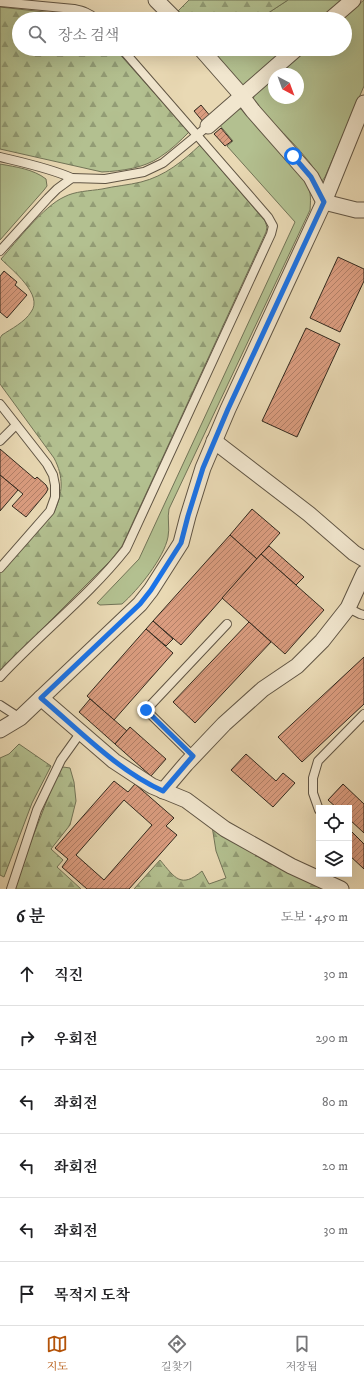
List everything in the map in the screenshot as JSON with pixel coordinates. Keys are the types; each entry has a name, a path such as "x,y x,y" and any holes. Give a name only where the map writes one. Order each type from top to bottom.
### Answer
{"street":[{"path":"156,0 168,12"},
{"path":"339,12 353,0"},
{"path":"207,56 311,177 324,202 356,210 364,210"},
{"path":"208,126 288,56"},
{"path":"0,730 20,718 140,604 151,590 181,543 203,468 214,441 324,202 364,103"},
{"path":"214,441 309,514 354,553 364,559"},
{"path":"163,791 193,756 224,724 263,689 297,666 322,641 348,608 364,573"},
{"path":"41,698 114,761 152,786 186,800 225,829 291,866 335,883"}],"lane":[{"path":"0,2 74,9 85,12"},
{"path":"0,677 109,569 126,549 273,226 268,217 128,56"},
{"path":"0,157 39,166 72,178 106,179 144,172 163,163 208,126"},
{"path":"0,251 52,194 72,178"},
{"path":"0,404 46,464 53,475 55,485 54,497 50,511 0,568"},
{"path":"0,441 16,425"},
{"path":"348,608 364,615"},
{"path":"193,756 146,710 227,624"},
{"path":"0,705 20,718"},
{"path":"317,805 313,793 313,778 318,761 364,714"},
{"path":"11,889 37,810 61,760 81,732"}],"green space":[{"path":"189,0 288,0 270,12 177,12"},
{"path":"288,0 343,0 329,12 270,12"},
{"path":"364,0 364,86 322,181 300,151 257,107 253,100 254,96 268,82 268,104 304,104 304,68 284,68 298,56 352,56 352,12 349,12"},
{"path":"0,7 44,12 12,12 12,56 121,56 189,132 172,148 154,161 125,170 110,172 102,172 0,149"},
{"path":"216,56 278,56 243,86"},
{"path":"236,108 241,109 304,179 310,193 310,210 169,509 168,537 166,545 156,564 143,582 122,604 100,605 97,603 139,559 295,222 227,146 233,141 218,123"},
{"path":"200,145 265,221 267,227 266,232 122,546 111,560 0,671 0,573 54,512 61,492 61,478 54,458 0,384 0,338 25,319 31,312 34,305 33,298 25,283 1,259 39,216 64,197 78,192 141,182 158,176 187,157"},
{"path":"0,164 36,173 46,179 47,186 0,240"},
{"path":"19,744 51,766 32,803 4,877 0,875 0,758 9,754"},
{"path":"63,767 70,768 74,782 76,801 70,825 51,849 63,860 57,867 81,889 15,889 25,857 58,772"},
{"path":"212,826 265,861 327,889 134,889 160,860 174,876 179,879 189,879 202,871 209,884 226,878 216,851"}],"building":[{"path":"201,105 211,117 204,123 194,111"},
{"path":"221,128 232,141 225,146 214,134"},
{"path":"338,257 364,269 364,281 340,332 310,318"},
{"path":"4,271 17,282 15,285 27,295 7,318 0,312 0,276"},
{"path":"306,328 340,344 297,437 262,421"},
{"path":"0,449 35,479 37,477 46,485 48,489 26,517 12,506 23,494 0,475"},
{"path":"0,475 18,490 0,511"},
{"path":"252,509 280,533 257,559 230,535"},
{"path":"230,535 257,559 181,645 153,621"},
{"path":"269,546 304,577 296,585 261,554"},
{"path":"261,554 324,610 285,654 222,598"},
{"path":"153,621 173,639 166,646 146,629"},
{"path":"249,622 271,642 195,723 173,702"},
{"path":"146,629 173,653 114,720 87,696"},
{"path":"364,657 364,704 302,762 278,737"},
{"path":"90,699 127,731 115,744 79,712"},
{"path":"130,727 166,759 151,776 115,744"},
{"path":"246,754 276,781 283,773 295,783 273,807 231,770"},
{"path":"114,781 128,792 135,784 174,818 166,826 177,835 129,889 87,889 62,867 68,859 55,848","holes":["124,800 152,825 104,880 76,855"]},
{"path":"343,784 364,804 364,833 352,822 352,805 334,805 328,800"},
{"path":"352,832 364,844 364,869 352,858"}],"route":[{"path":"146,710 193,756 163,791 152,786 114,761 41,698 140,604 151,590 181,543 203,468 228,409 324,202 311,177 293,156"}]}
